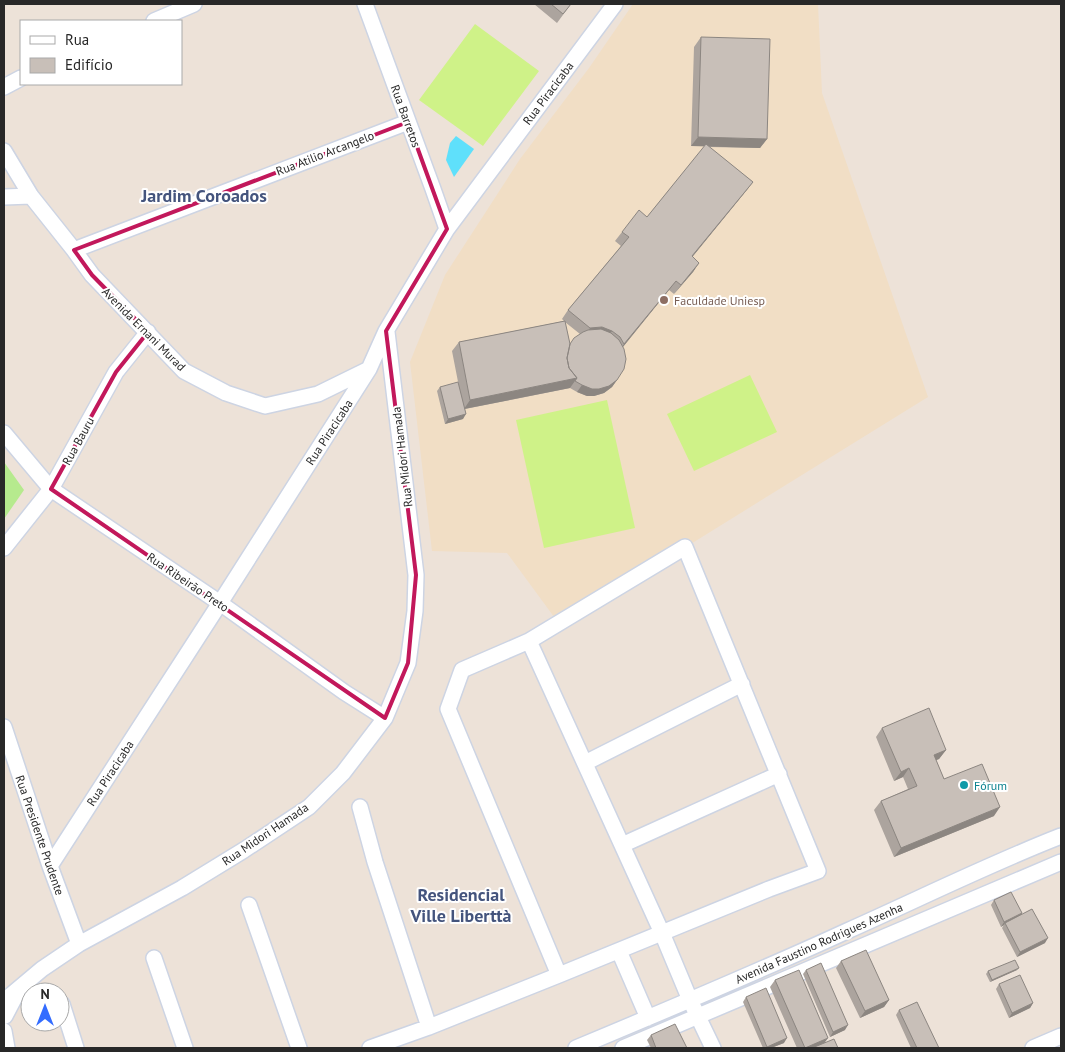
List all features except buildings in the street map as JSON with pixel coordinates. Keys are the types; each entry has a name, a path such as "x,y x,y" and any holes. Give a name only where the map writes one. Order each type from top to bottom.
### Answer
{"street":[{"path":"156,20 194,4"},
{"name":"Rua Barretos","path":"364,4 447,229"},
{"name":"Rua Piracicaba","path":"50,866 220,604 369,369 386,331 447,229 615,4"},
{"path":"4,87 20,79"},
{"name":"Rua Atilio Arcangelo","path":"74,250 408,122"},
{"name":"Avenida Ernani Murad","path":"4,150 31,196 92,275 184,371 226,392 265,406 318,394 369,369"},
{"path":"4,197 31,196"},
{"name":"Rua Midori Hamada","path":"4,1000 42,969 79,944 182,888 309,807 343,773 385,718 408,663 416,575 386,331"},
{"name":"Rua Bauru","path":"4,548 51,489 116,372 148,332"},
{"name":"Rua Ribeirão Preto","path":"4,433 51,489 220,604 344,692 385,718"},
{"path":"370,1048 559,975 769,889 818,871 685,547 529,641 462,670 448,709 559,975"},
{"path":"529,641 713,1048"},
{"path":"585,764 742,684"},
{"name":"Rua Presidente Prudente","path":"4,727 50,866 79,944"},
{"path":"622,846 778,774"},
{"path":"360,807 375,862 429,1026"},
{"name":"Avenida Faustino Rodrigues Azenha","path":"576,1048 690,1000 1025,850 1061,836"},
{"name":"Avenida Faustino Rodrigues Azenha","path":"623,1048 1061,862"},
{"path":"249,905 299,1048"},
{"path":"898,908 905,928"},
{"path":"619,950 648,1018"},
{"path":"154,958 185,1048"},
{"name":"Rua Midori Hamada","path":"4,1022 18,990"},
{"path":"4,1022 7,1048"},
{"path":"70,1029 76,1048"},
{"path":"1033,1048 1061,1036"}],"highlighted area":[{"path":"408,122 447,229 386,331 416,575 408,663 385,718 51,489 116,372 148,332 92,275 74,250"}],"shaded area":[{"name":"Faculdade Uniesp","path":"633,4 818,4 822,93 928,397 560,625 507,553 432,551 410,362 445,275 520,159 589,68"}],"green space":[{"path":"475,24 539,71 483,146 419,100"},
{"path":"750,375 777,432 694,471 667,414"},
{"path":"607,400 635,528 544,548 516,420"},
{"path":"4,462 24,490 4,519"}],"water":[{"path":"456,136 474,149 454,177 446,160 450,143"}],"place":[{"name":"Faculdade Uniesp","path":"664,300"},
{"name":"Fórum","path":"964,785"}],"district":[{"name":"Jardim Coroados","path":"204,195"},
{"name":"Residencial Ville Liberttà","path":"461,904"}]}
